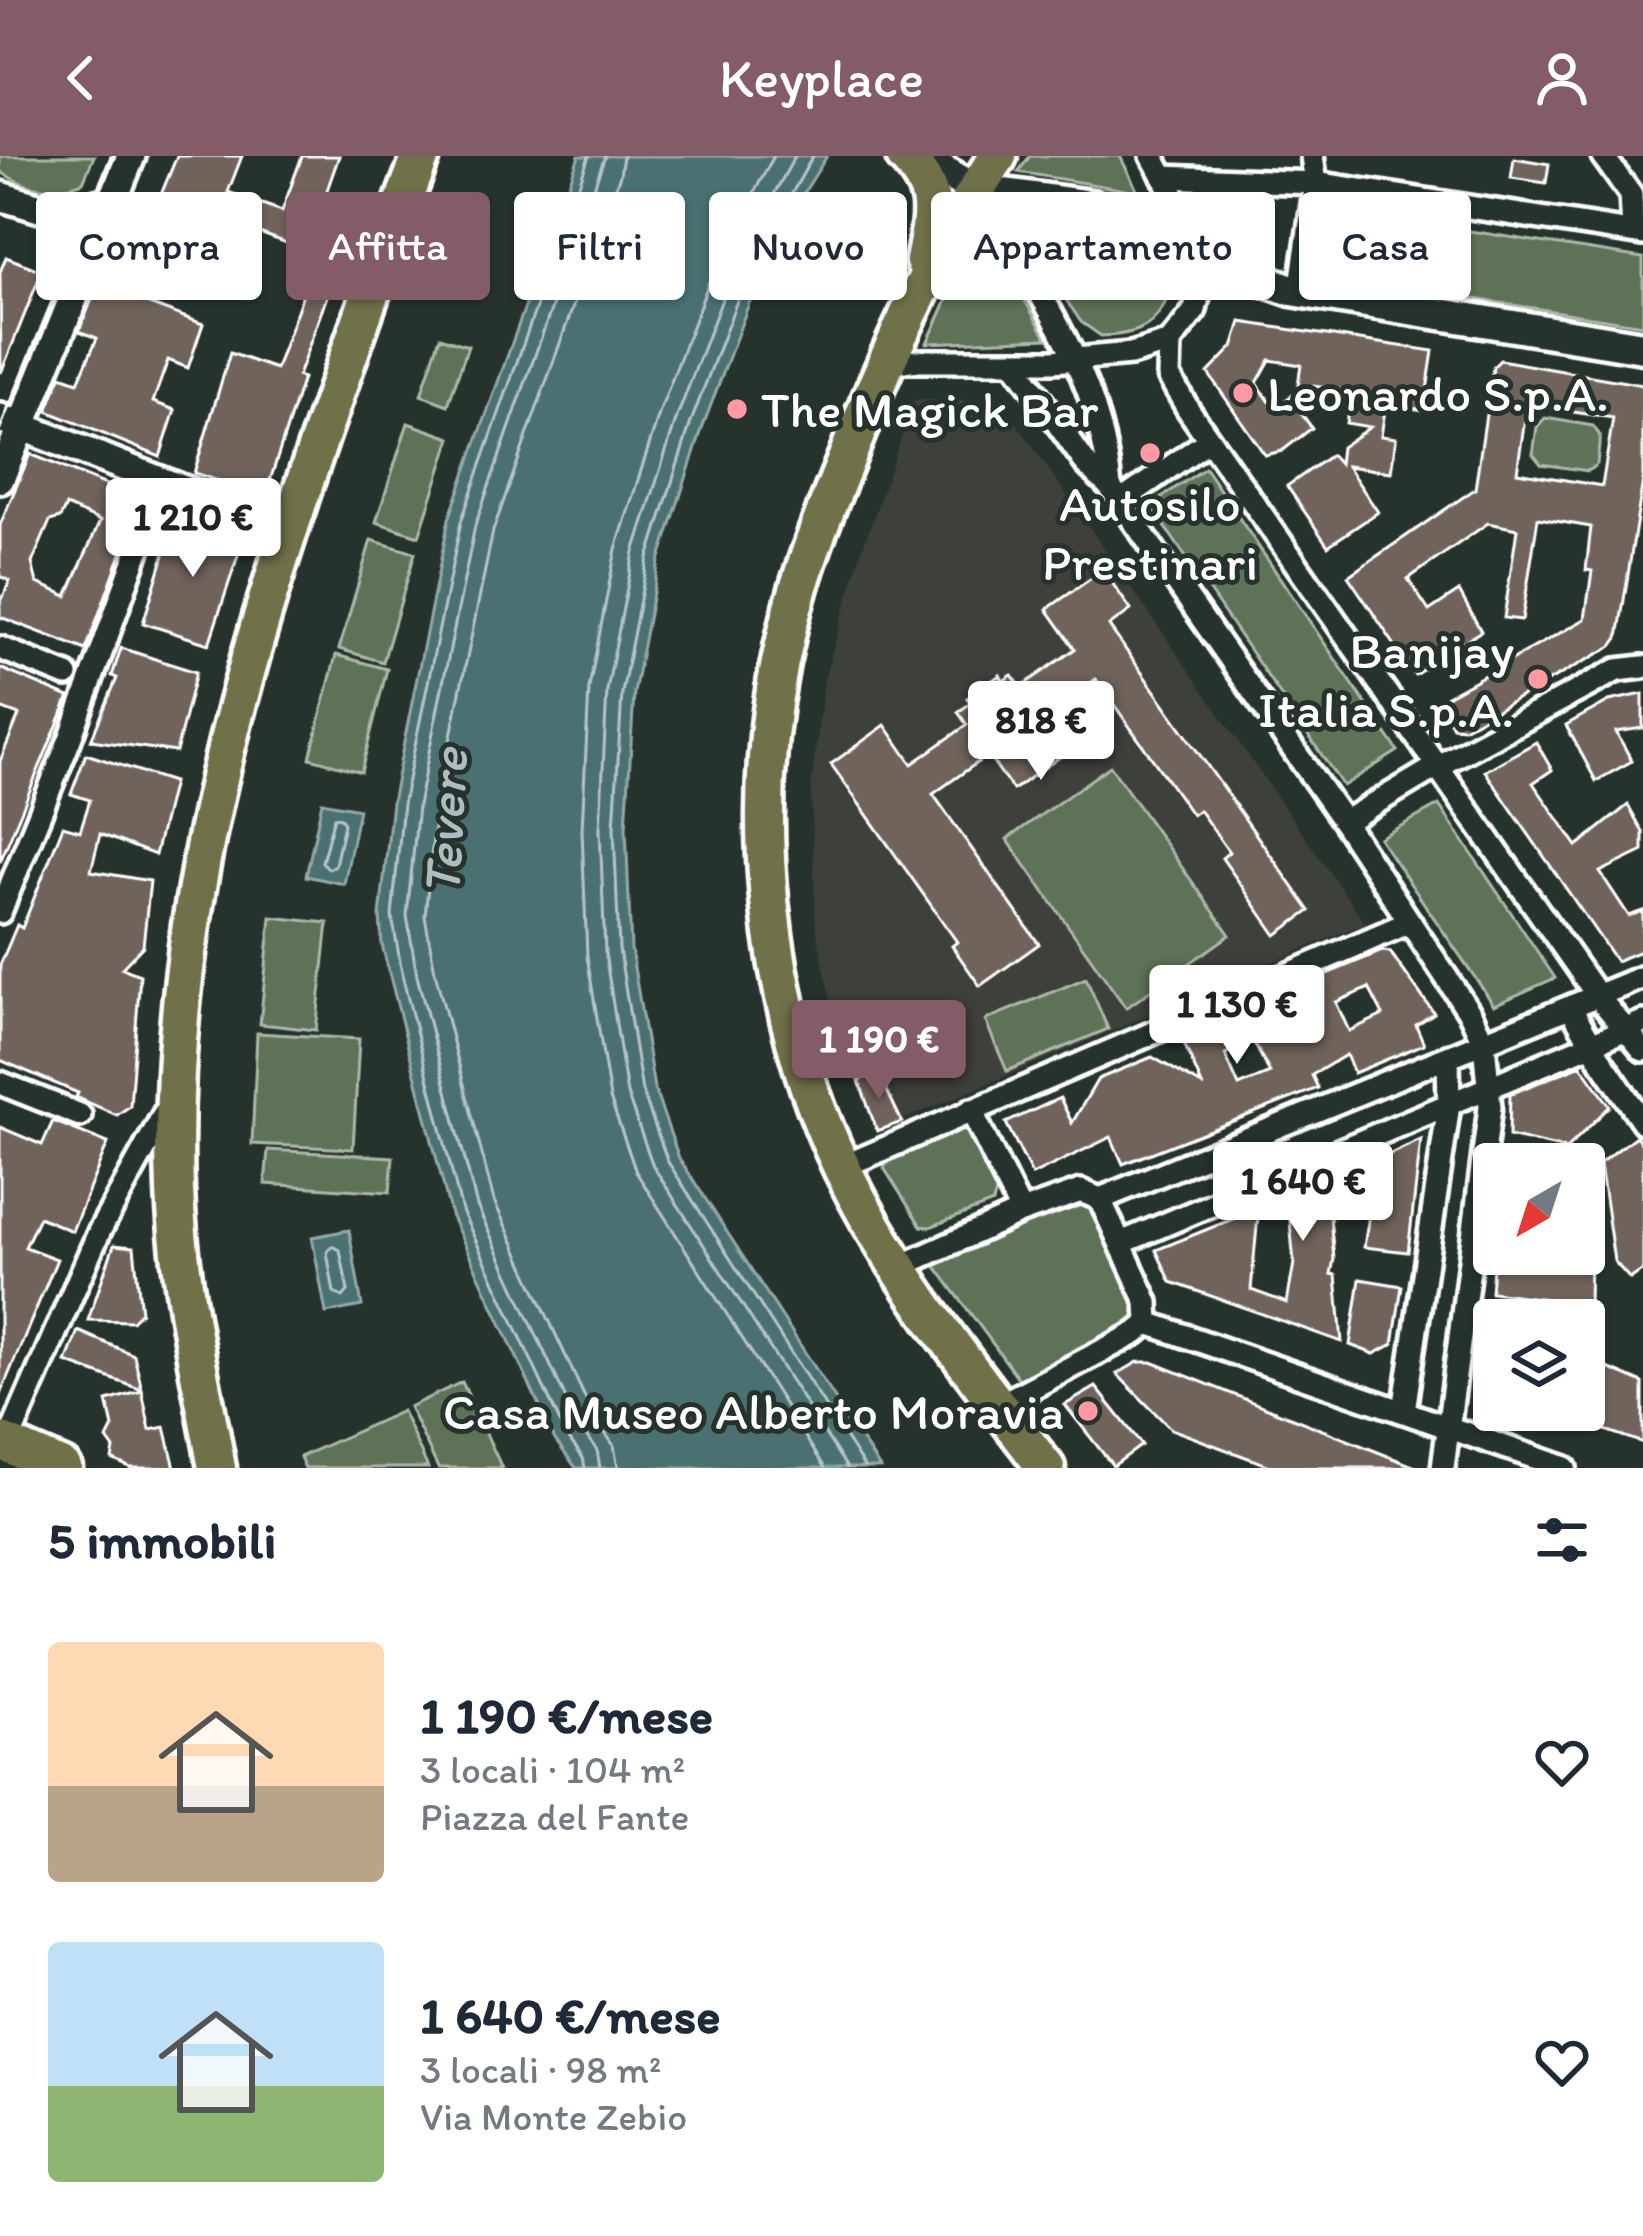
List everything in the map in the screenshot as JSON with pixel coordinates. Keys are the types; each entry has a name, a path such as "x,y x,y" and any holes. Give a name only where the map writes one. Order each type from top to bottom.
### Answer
{"main road":[{"path":"217,1468 184,1295 175,1188 176,1092 191,925 209,816 244,672 288,531 421,156"},
{"path":"905,156 925,180 932,202 918,294"},
{"path":"918,156 976,190 989,192"},
{"path":"998,156 918,294 886,361 806,564 787,631 771,718 766,806 776,954 806,1076 842,1167 899,1267 1046,1468"},
{"path":"1350,300 1643,347"},
{"path":"4,1451 63,1468"}],"street":[{"path":"116,192 131,156"},
{"path":"1312,156 1315,192"},
{"path":"1158,166 1316,183 1638,233 1631,195 1603,156"},
{"path":"976,190 1078,358 1115,494"},
{"path":"0,196 36,209"},
{"path":"0,479 10,422 66,300"},
{"path":"886,361 1013,361 1131,354 1170,342 1190,321 1198,300"},
{"path":"1170,342 1169,376 1209,440 1599,998 1636,1026 1643,1050"},
{"path":"1013,361 1087,465 1115,494 1344,822 1471,1015 1484,1043 1491,1084 1443,1468"},
{"path":"10,422 288,531"},
{"path":"1115,494 1209,440"},
{"path":"0,912 70,739 162,484"},
{"path":"0,648 67,675"},
{"path":"1344,822 1617,670 1643,667"},
{"path":"842,1167 1410,922"},
{"path":"899,1267 1074,1192 1100,1198 1643,977"},
{"path":"1571,1008 1643,1122"},
{"path":"1120,1243 1636,1026"},
{"path":"1404,1411 1449,1105 1448,1058"},
{"path":"0,1083 80,1115"},
{"path":"4,1451 100,1230 176,1092"},
{"path":"971,1110 1021,1212"},
{"path":"1100,1198 1147,1302 1148,1323"},
{"path":"1148,1323 1565,1468"},
{"path":"998,1405 1148,1323"}],"shaded area":[{"path":"914,400 1001,401 1365,923 877,1131 833,1014 816,927 811,790 824,680 861,553"}],"green space":[{"path":"0,156 94,156 83,182 50,189 29,186 0,171"},
{"path":"1030,156 1120,156 1138,192 1018,172"},
{"path":"1471,231 1643,258 1643,325 1471,298"},
{"path":"947,300 1024,300 1047,338 927,343"},
{"path":"1066,300 1165,300 1152,321 1120,335 1101,336 1081,322"},
{"path":"440,337 468,346 448,405 421,395"},
{"path":"1545,418 1593,426 1600,436 1597,464 1588,471 1541,464 1533,454 1537,427"},
{"path":"408,423 451,438 419,536 376,522"},
{"path":"1205,468 1398,751 1343,786 1150,505"},
{"path":"371,540 415,553 383,662 339,649"},
{"path":"336,655 387,669 361,772 310,758"},
{"path":"1110,766 1230,935 1126,1008 1007,839"},
{"path":"1439,805 1555,978 1494,1005 1379,838"},
{"path":"271,917 328,923 316,1030 260,1024"},
{"path":"1086,978 1108,1029 1007,1071 985,1020"},
{"path":"257,1033 359,1039 353,1149 252,1144"},
{"path":"956,1127 971,1132 998,1186 993,1203 930,1227 921,1226 884,1168 890,1158"},
{"path":"268,1150 393,1157 390,1192 265,1184"},
{"path":"1076,1198 1096,1203 1144,1313 1140,1325 1021,1382 931,1260"},
{"path":"462,1382 502,1468 438,1468 409,1407"},
{"path":"402,1411 428,1468 305,1468 300,1457"}],"water":[{"name":"Tevere","path":"579,156 827,156 804,192 709,192 709,300 750,300 659,561 634,693 626,828 631,949 654,1088 679,1158 880,1468 576,1468 555,1440 451,1215 382,945 380,916 392,802 449,519 527,300 685,300 685,192 566,192"},
{"path":"322,802 359,809 344,884 306,876"},
{"path":"349,1230 362,1306 326,1313 312,1237"}],"building":[{"path":"177,156 242,156 228,192 162,192"},
{"path":"302,156 339,156 326,192 289,192"},
{"path":"1514,158 1549,164 1546,183 1511,178"},
{"path":"286,200 286,243 262,234 262,204 282,211"},
{"path":"6,257 36,269 36,286 1,373 0,272"},
{"path":"92,300 138,300 203,324 188,368 168,360 153,402 175,410 160,457 47,411 61,376 78,382 97,338 79,331"},
{"path":"301,300 326,300 298,376 303,378 265,496 194,473 230,353 276,369"},
{"path":"1241,322 1433,351 1424,410 1386,404 1381,436 1396,438 1391,472 1347,466 1378,512 1328,546 1287,486 1331,455 1339,464 1341,447 1370,427 1346,423 1351,391 1313,386 1299,410 1312,428 1282,451 1265,455 1208,373 1233,347","holes":["1270,360 1301,365 1297,392 1274,408 1257,383"]},
{"path":"1500,360 1643,385 1643,480 1618,638 1612,646 1464,728 1453,727 1438,701 1585,619 1592,571 1586,570 1591,527 1538,518 1522,620 1504,618 1517,529 1488,523 1408,579 1429,611 1459,591 1481,631 1415,675 1348,576 1475,489 1493,367","holes":["1527,405 1613,418 1602,486 1517,472"]},
{"path":"30,454 141,499 86,650 0,617 10,581 0,576 0,525","holes":["66,506 100,521 67,596 37,583 32,563 50,521 60,518"]},
{"path":"176,516 243,540 209,644 143,623"},
{"path":"1103,570 1131,610 1109,626 1310,911 1276,935 1222,858 1229,852 1199,810 1192,815 1096,679 1042,717 1067,752 1013,790 988,755 933,794 1039,944 980,986 952,946 957,942 831,764 885,725 912,764 967,725 958,712 971,703 967,698 1000,675 1003,681 1012,675 1021,687 1075,649 1047,609"},
{"path":"121,648 196,672 176,752 91,740 117,678 112,676"},
{"path":"0,668 69,697 0,862 0,761 19,715 0,708"},
{"path":"1643,694 1643,728 1616,732 1632,761 1596,781 1566,725 1609,701"},
{"path":"1536,742 1552,770 1533,783 1577,846 1628,805 1643,832 1643,851 1600,872 1629,916 1643,911 1643,950 1616,961 1485,771"},
{"path":"86,754 173,782 155,855 100,834 91,871 150,881 143,946 122,968 140,975 130,1106 117,1115 0,1060 0,965 17,925 22,928 63,826 80,831 90,800 71,794"},
{"path":"1382,951 1390,952 1434,1013 1416,1025 1424,1044 1354,1073 1346,1055 1312,1075 1318,1088 1123,1164 1111,1137 1032,1175 1006,1123 1060,1098 1072,1123 1098,1079 1152,1057 1202,1085 1183,1041 1274,1002 1317,991 1312,980","holes":["1369,988 1383,1015 1349,1031 1336,1002","1253,1041 1270,1073 1239,1086 1225,1054"]},
{"path":"1581,1065 1610,1106 1572,1143 1540,1143 1509,1136 1510,1094"},
{"path":"877,1070 902,1122 877,1131 859,1081"},
{"path":"53,1121 108,1143 72,1231 39,1217 25,1247 57,1259 0,1395 0,1127 42,1145"},
{"path":"1636,1136 1643,1146 1643,1270 1630,1279 1614,1261 1605,1159"},
{"path":"1421,1140 1408,1252 1364,1247 1370,1208 1330,1217 1331,1274 1336,1275 1342,1342 1171,1282 1156,1250 1250,1212 1258,1216 1251,1290 1287,1303 1294,1263 1288,1201"},
{"path":"114,1245 134,1247 141,1312 132,1321 88,1320"},
{"path":"1492,1275 1590,1275 1589,1299 1491,1292"},
{"path":"1360,1279 1402,1286 1393,1344 1374,1354 1350,1345"},
{"path":"78,1331 134,1355 142,1390 66,1362"},
{"path":"1138,1362 1152,1362 1418,1468 1275,1468 1171,1429 1117,1374"},
{"path":"1605,1367 1643,1383 1643,1443 1605,1430"},
{"path":"1096,1387 1142,1445 1113,1466 1065,1405"},
{"path":"142,1391 150,1430 165,1427 175,1468 131,1468 112,1459 114,1449 107,1439 113,1427 107,1401"}],"tram line":[{"path":"0,429 111,156"}],"place":[{"name":"Leonardo S.p.A.","path":"1243,393"},
{"name":"The Magick Bar","path":"737,409"},
{"name":"Autosilo Prestinari","path":"1150,453"},
{"name":"Banijay Italia S.p.A.","path":"1538,679"},
{"name":"Casa Museo Alberto Moravia","path":"1088,1411"}]}
